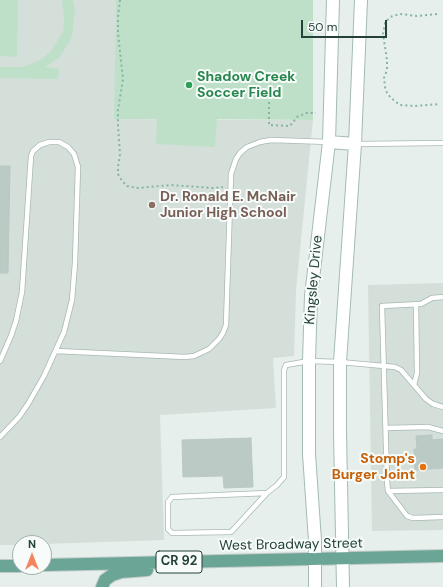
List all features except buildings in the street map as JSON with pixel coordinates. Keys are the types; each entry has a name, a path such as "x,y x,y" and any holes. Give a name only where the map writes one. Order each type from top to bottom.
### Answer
{"main road":[{"name":"Kingsley Drive","path":"315,587 310,454 309,361 311,296 329,142 333,0"},
{"path":"343,587 340,362 355,144 361,0"},
{"path":"329,142 355,144"},
{"name":"West Broadway Street","path":"52,565 443,556"},
{"path":"102,587 105,580 112,575 121,572 166,569 189,562"},
{"path":"0,566 12,566"}],"lane":[{"path":"56,351 185,357 194,356 201,353 214,344 224,333 227,316 231,174 236,159 240,153 253,144 271,140 329,142"},
{"path":"0,361 16,321 22,292 31,156 33,151 40,145 54,141 63,144 71,150 76,157 78,167 73,293 64,332 44,376 19,417 0,437"},
{"path":"355,144 443,143"},
{"path":"443,297 432,298 422,304 416,305 382,306 388,491 407,516 413,518 443,517"},
{"path":"414,385 417,373 416,305"},
{"path":"267,493 172,497 168,502 168,529 172,533 231,532 284,477 284,370 286,365 309,361 395,367 401,370 433,404 443,407"},
{"path":"386,428 428,427 443,432"},
{"path":"388,491 443,490"}],"path":[{"path":"120,0 118,33 123,79 118,110 120,154 118,174 122,181 127,186 138,188 171,185 212,188 231,187"},
{"path":"437,14 417,16 400,14 390,17 386,24 384,34 387,60 384,78 387,93 400,105 415,106 440,104"},
{"path":"269,102 270,125 290,126 297,117 306,113 316,112"}],"shaded area":[{"name":"Dr. Ronald E. McNair Junior High School","path":"0,0 116,0 115,119 313,120 296,290 294,356 273,358 276,408 160,415 164,540 52,544 52,535 12,535 12,545 0,545"},
{"path":"443,283 443,530 372,531 368,285"}],"green space":[{"path":"0,0 18,0 17,57 0,56"},
{"path":"62,0 73,0 75,12 72,37 59,58 45,67 59,69 58,79 0,78 0,67 23,67 42,59 51,51 63,32 64,19"},
{"path":"116,0 313,0 313,120 217,119 215,147 156,144 157,119 114,119"}],"place":[{"name":"Shadow Creek Soccer Field","path":"189,85"},
{"name":"Dr. Ronald E. McNair Junior High School","path":"152,205"},
{"name":"Stomp's Burger Joint","path":"423,467"}]}
